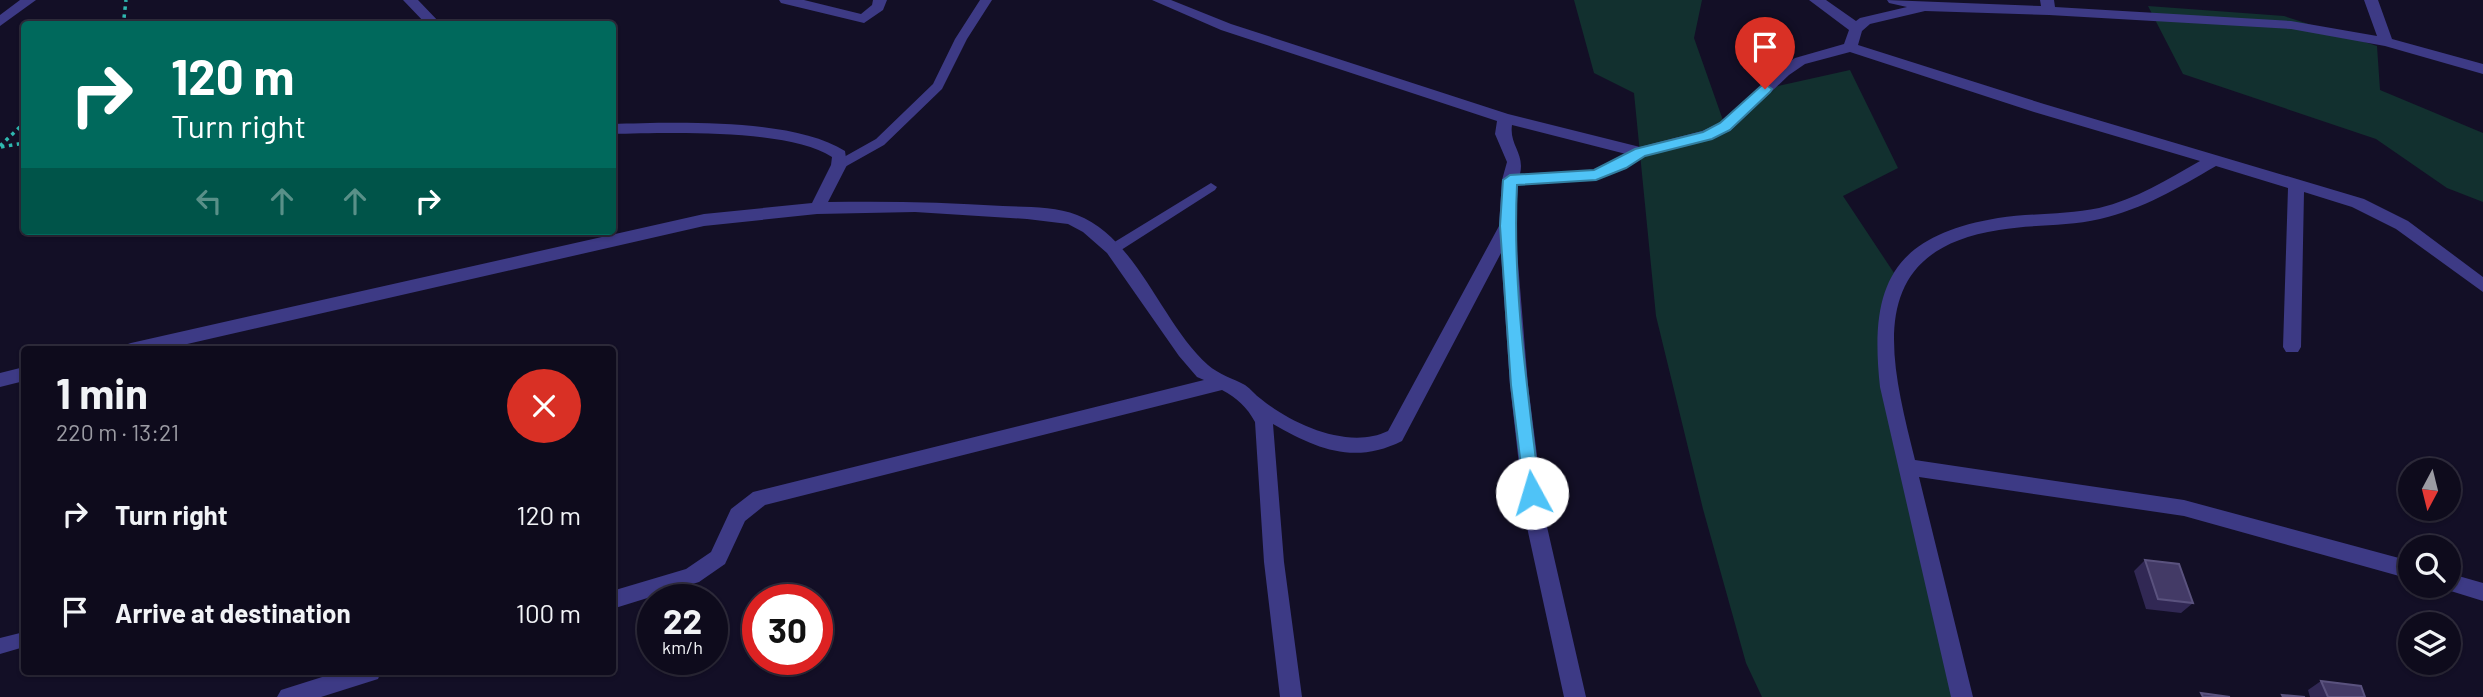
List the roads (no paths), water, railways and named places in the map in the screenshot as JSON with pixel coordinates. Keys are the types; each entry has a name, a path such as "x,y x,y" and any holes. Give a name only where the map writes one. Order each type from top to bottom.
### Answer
{"street":[{"path":"0,22 29,0"},
{"path":"410,0 431,21"},
{"path":"786,0 864,19 871,15 880,0"},
{"path":"1159,0 1226,27 1505,118 1640,152"},
{"path":"1816,0 1839,14 1856,29"},
{"path":"1894,0 1928,7"},
{"path":"2371,0 2386,43"},
{"path":"1850,47 1856,29 1865,22 1928,7 2048,5 2291,25 2386,43 2483,69"},
{"path":"1510,180 1596,175 1640,152 1707,135 1725,127 1784,72 1800,61 1850,47 2039,108 2358,203 2402,225 2483,286"},
{"path":"1505,118 1503,134 1515,162 1510,180 1507,226 1519,385 1535,518 1575,697"},
{"path":"616,129 713,130 796,138 835,148 840,155 839,165 817,208"},
{"path":"1962,697 1886,378 1882,336 1889,297 1909,264 1928,248 1949,237 1999,223 2082,217 2136,203 2214,160"},
{"path":"2292,347 2297,183"},
{"path":"149,346 704,220 817,208 915,206 1072,219 1088,228 1113,249 1185,351 1203,372 1242,392 1255,405 1264,422 1274,562 1292,697"},
{"path":"1255,405 1322,439 1364,449 1388,441 1395,436 1406,418 1451,327 1507,226"},
{"path":"0,380 21,375"},
{"path":"616,599 692,576 718,558 738,515 760,498 1222,383"},
{"path":"1907,467 2184,508 2398,567"},
{"path":"2461,586 2483,592"},
{"path":"288,697 361,675"}],"lane":[{"path":"839,165 880,142 938,86 961,39 986,0"},
{"path":"1113,249 1211,187"},
{"path":"0,646 21,640"}]}
